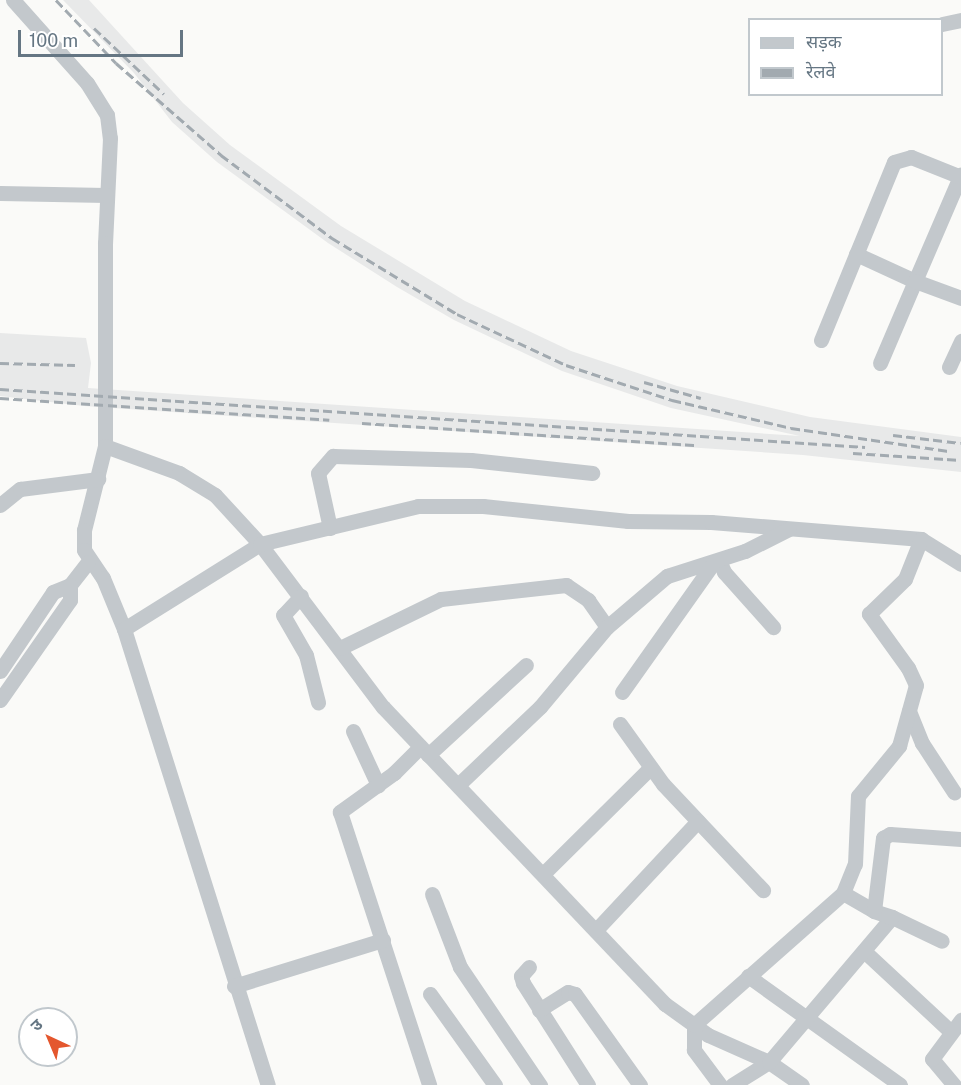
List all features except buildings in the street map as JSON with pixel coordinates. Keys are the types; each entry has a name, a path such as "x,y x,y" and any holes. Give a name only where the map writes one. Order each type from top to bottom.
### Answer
{"street":[{"path":"13,0 87,83 107,114 110,138 106,195 105,446 84,530 88,562 103,578 124,629 234,986 267,1085"},
{"path":"943,24 961,20"},
{"path":"821,340 899,158 911,157 961,176 880,363"},
{"path":"0,193 106,195"},
{"path":"856,254 915,281 961,298"},
{"path":"950,367 961,340"},
{"path":"105,446 179,473 214,495 261,544 383,707 544,873 665,1004 694,1025 769,1062 802,1085"},
{"path":"330,528 318,473 333,456 471,460 592,473"},
{"path":"0,506 20,489 98,479"},
{"path":"124,629 261,544 390,511 446,504 628,521 789,529 921,539 961,564"},
{"path":"458,785 540,707 607,627 656,582 765,543 789,529"},
{"path":"720,1085 694,1050 694,1025 748,976 770,961 843,893 855,864 858,796 895,754 914,695 913,677 869,614 905,579 921,539"},
{"path":"716,561 773,627"},
{"path":"622,692 716,561"},
{"path":"0,671 53,592 69,585 88,562"},
{"path":"0,700 70,600 69,585"},
{"path":"340,648 441,599 566,585 580,592 607,627"},
{"path":"301,596 284,615 306,655 318,702"},
{"path":"429,1085 340,812 424,751 525,665"},
{"path":"909,711 922,743 954,792"},
{"path":"620,724 650,768 763,890"},
{"path":"353,731 378,785"},
{"path":"544,873 650,768"},
{"path":"596,930 698,821"},
{"path":"874,911 881,843 886,835 961,839"},
{"path":"843,893 874,911 942,941"},
{"path":"432,894 459,967 540,1085"},
{"path":"732,1085 769,1062 892,917"},
{"path":"234,986 383,940"},
{"path":"864,951 950,1031"},
{"path":"528,967 521,976 523,983 538,1010 588,1085"},
{"path":"748,976 900,1085"},
{"path":"538,1010 568,992 575,994 640,1085"},
{"path":"430,994 495,1085"},
{"path":"954,1085 932,1059 950,1031 961,1020"}],"shaded area":[{"path":"63,0 89,0 183,103 230,145 341,226 465,301 571,351 677,386 810,417 961,437 961,472 803,455 84,406 0,396 0,333 86,338 91,363 88,388 800,436 671,408 562,371 454,320 397,287 328,243 217,162 172,122 134,73"}],"railway":[{"path":"56,0 116,63 221,155 332,238 457,314 566,365 672,400 791,428 948,451"},
{"path":"94,28 164,94"},
{"path":"0,363 75,365"},
{"path":"644,382 701,398"},
{"path":"0,389 865,447"},
{"path":"0,398 329,420"},
{"path":"362,423 697,445"},
{"path":"893,435 961,443"},
{"path":"853,453 961,460"}]}
